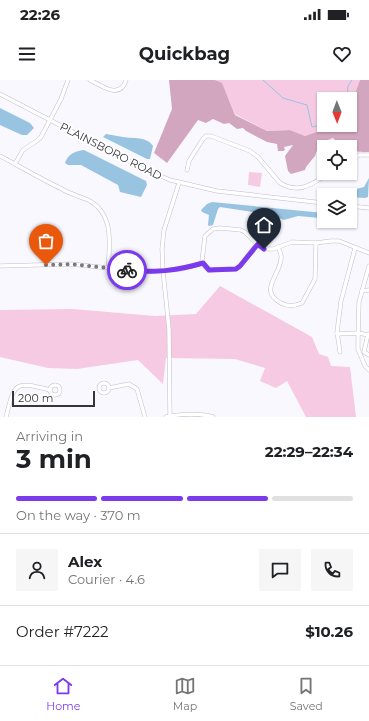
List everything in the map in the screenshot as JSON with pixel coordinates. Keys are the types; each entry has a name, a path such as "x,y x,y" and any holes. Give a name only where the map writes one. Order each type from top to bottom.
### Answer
{"street":[{"path":"15,164 23,150 41,137 61,99 68,80"},
{"path":"90,80 115,91 122,87 126,80"},
{"name":"PLAINSBORO ROAD","path":"0,94 142,168 179,183 217,191 317,202"},
{"path":"187,170 189,161 204,137 211,136 254,154 280,183 293,188 306,187 318,180"},
{"path":"357,156 369,155"},
{"path":"0,156 61,189 87,200 99,208 106,220 110,236 108,268"},
{"path":"179,183 164,230 162,249 169,329 169,417 196,414 213,417"},
{"path":"357,207 369,208"},
{"path":"364,208 369,211"},
{"path":"258,244 236,269 209,270 202,260 205,236 216,228 242,230 264,249 268,250 292,242 316,243 339,241 369,253"},
{"path":"278,247 281,259 272,283 272,294 279,303 294,306 302,303 314,281 316,243"},
{"path":"340,352 337,334 341,301 355,248"},
{"path":"0,266 71,264 146,272 181,269 203,263"},
{"path":"369,266 359,302 358,333 358,349 365,366 369,370"},
{"path":"362,291 369,290"},
{"path":"337,334 358,333 368,335 364,352 369,355"},
{"path":"6,417 13,392 16,388 26,384 50,390"},
{"path":"109,388 129,384 137,389 145,417"}],"shaded area":[{"path":"169,80 215,80 222,83 235,115 267,131 290,130 305,136 317,132 357,132 357,92 356,92 360,80 369,80 369,152 357,151 357,140 335,140 333,138 328,140 317,140 317,150 315,156 305,170 291,174 288,171 285,156 293,145 284,147 285,150 283,151 278,151 277,144 267,142 243,128 237,129 229,123 224,124 213,119 206,123 198,120 167,163 154,153 172,109"},
{"path":"215,80 360,80 356,92 317,92 317,132 305,136 290,130 267,131 235,114 222,84"},
{"path":"249,172 262,173 260,187 248,185"},
{"path":"220,286 312,337 319,354 328,357 331,366 350,367 356,417 306,417 287,381 276,388 260,381 265,368 235,359 166,358 163,384 138,360 77,369 48,368 0,357 0,310 73,309 155,316 196,314"}],"water":[{"path":"0,108 30,123 34,128 27,135 22,135 0,125"},
{"path":"106,134 127,138 144,139 153,146 150,159 147,159 103,137"},
{"path":"84,150 146,181 147,185 141,197 120,192 118,185 81,165 68,165 65,163 68,157 72,154"},
{"path":"369,178 368,197 357,197 357,189 364,187"},
{"path":"212,202 317,212 317,218 298,216 284,220 272,215 220,207 213,225 209,226 209,215 201,210 207,204"}],"waterway":[{"path":"263,80 283,98 307,105 312,127 317,126"},
{"path":"348,92 348,86 352,80"}],"way so far":[{"path":"46,265 71,264 127,270"}],"route":[{"path":"127,270 146,272 163,271 181,269 203,263 209,270 231,270 240,266 258,244 264,249"}]}
